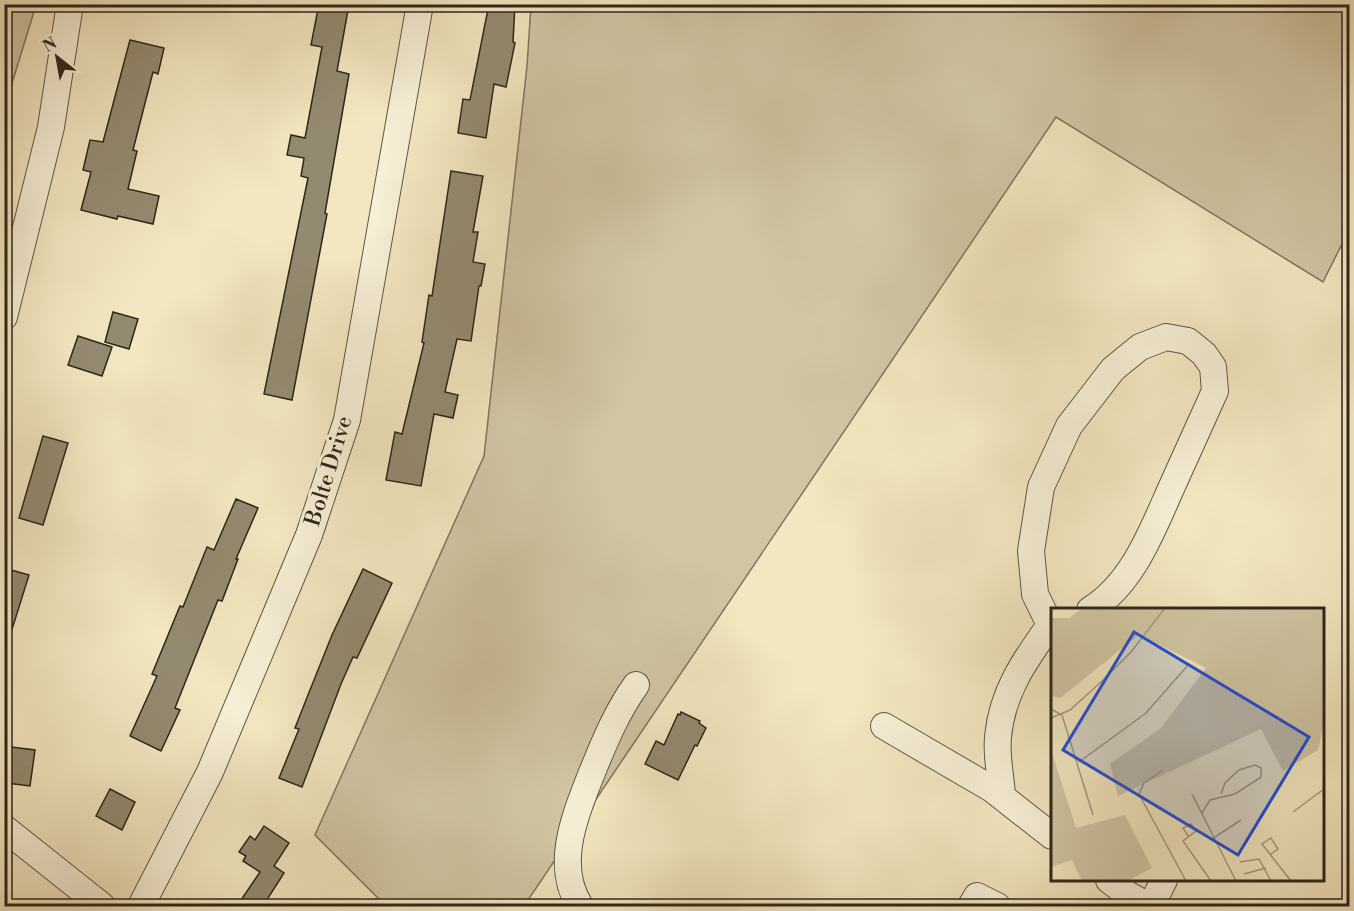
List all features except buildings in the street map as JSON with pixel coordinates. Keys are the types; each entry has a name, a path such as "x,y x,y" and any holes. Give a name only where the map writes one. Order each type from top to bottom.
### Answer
{"street":[{"path":"4,317 51,127 70,4"},
{"name":"Bolte Drive","path":"141,906 210,771 309,535 347,420 420,4"},
{"path":"1002,796 998,737 1006,696 1025,660 1051,625 1035,594 1031,551 1041,487 1069,426 1113,369 1140,347 1166,337 1188,341 1204,354 1213,367 1215,391 1139,553 1124,579 1103,602 1092,608"},
{"path":"580,906 571,890 568,868 569,841 573,822 606,736 636,685"},
{"path":"884,726 992,789 1051,834"},
{"path":"4,828 102,906"},
{"path":"1111,881 1127,894 1150,906 1163,881"},
{"path":"971,906 977,896 998,906"}],"shaded area":[{"path":"5,4 39,5 36,5 5,106"},
{"path":"531,5 1349,5 1349,230 1323,282 1056,117 524,906 386,906 315,835 484,456 527,66"}]}
